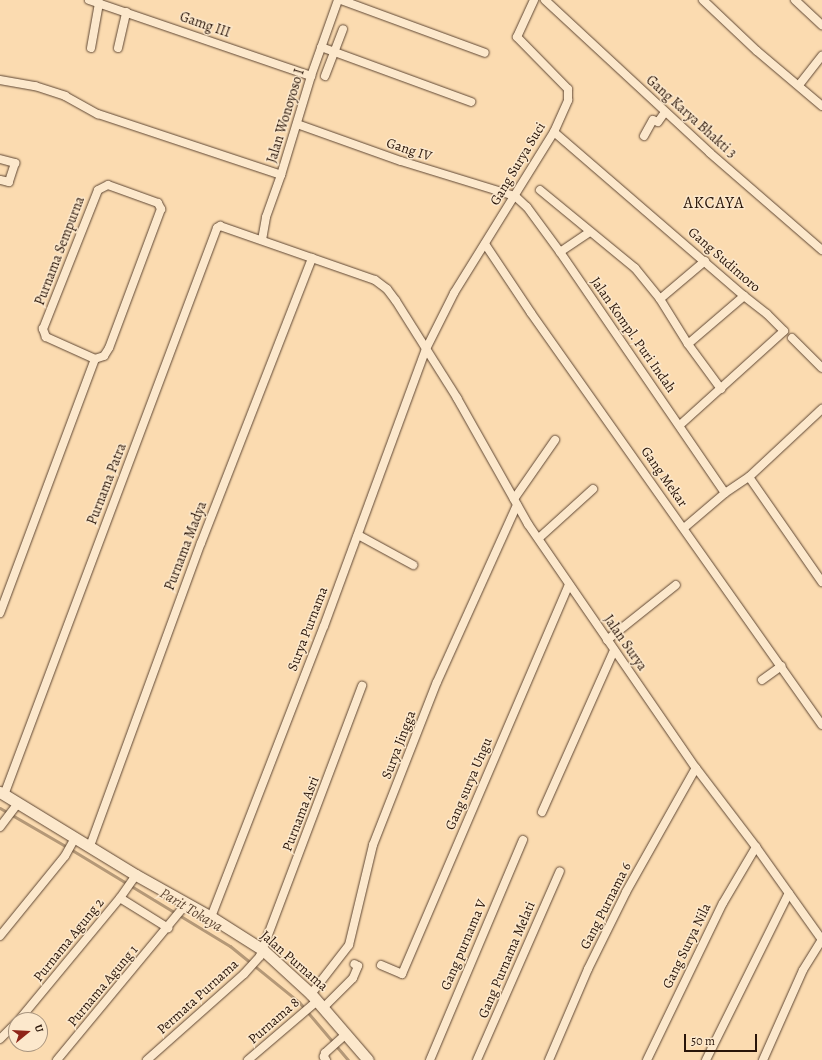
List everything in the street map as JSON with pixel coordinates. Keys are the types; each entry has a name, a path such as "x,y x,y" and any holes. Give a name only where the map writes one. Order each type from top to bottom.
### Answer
{"street":[{"name":"Jalan Wonoyoso I","path":"262,240 266,217 281,175 311,76 339,0"},
{"path":"339,0 485,53"},
{"name":"Gang Surya Suci","path":"426,349 454,293 554,132 568,100 569,91 517,37 534,0"},
{"name":"Gang Karya Bhakti 3","path":"545,0 710,153 822,250"},
{"path":"703,0 757,51 822,106"},
{"path":"795,0 822,25"},
{"path":"91,48 94,1"},
{"name":"Gamg III","path":"94,1 311,76"},
{"path":"118,48 126,12"},
{"path":"325,76 343,30"},
{"path":"321,47 471,102"},
{"path":"799,85 822,56"},
{"path":"0,80 35,86 65,96 98,114 281,175"},
{"path":"644,136 653,120 658,122 665,112"},
{"name":"Gang IV","path":"296,124 401,161 515,196"},
{"name":"Gang Sudimoro","path":"554,132 744,296 767,314 784,331 721,389"},
{"path":"0,159 15,163 9,182 0,180"},
{"name":"Purnama Sempurna","path":"108,185 158,203 161,208 109,348 104,356 95,359 46,338 43,329 98,190 108,185"},
{"path":"540,190 630,264 660,299 688,344 721,389 680,425"},
{"name":"Jalan Kompl. Puri Indah","path":"515,196 527,207 560,252 680,425 725,493"},
{"name":"Purnama Patra","path":"2,793 217,228 220,226 230,228 262,240"},
{"path":"560,252 590,232"},
{"name":"Jalan Surya","path":"262,240 375,280 387,289 457,398 516,502 569,585 696,768 756,847 822,940"},
{"name":"Gang Mekar","path":"485,244 531,313 822,725"},
{"name":"Purnama Madya","path":"90,846 201,543 312,258"},
{"path":"660,299 705,261"},
{"path":"688,344 744,296"},
{"path":"792,338 822,368"},
{"name":"Surya Purnama","path":"211,917 324,626 426,349"},
{"name":"Purnama Sempurna","path":"0,613 95,359"},
{"path":"684,528 725,493 749,477 822,409"},
{"name":"Surya Jingga","path":"317,1001 349,945 373,846 438,682 516,502 555,440"},
{"path":"749,477 822,582"},
{"path":"539,538 593,489"},
{"path":"358,535 413,565"},
{"name":"Gang surya Ungu","path":"381,965 402,974 569,585"},
{"path":"607,640 676,585"},
{"path":"542,812 614,650"},
{"path":"762,680 781,666"},
{"name":"Purnama Asri","path":"261,953 362,686"},
{"name":"Gang Purnama 6","path":"549,1060 588,969 626,892 696,768"},
{"name":"Jalan Purnama","path":"2,793 16,807 73,841 90,846 134,879 183,908 211,917 261,953 317,1001 368,1060"},
{"path":"1,826 16,807"},
{"name":"Gang purnama V","path":"430,1060 523,840"},
{"path":"0,936 65,856 73,841"},
{"name":"Gang Surya Nila","path":"647,1060 723,903 756,847"},
{"name":"Gang Purnama Melati","path":"477,1060 560,871"},
{"name":"Purnama Agung 2","path":"26,1012 122,896 134,879"},
{"path":"706,1060 789,893"},
{"path":"122,896 170,925"},
{"name":"Purnama Agung 1","path":"57,1060 183,908"},
{"path":"763,1060 803,970 822,940"},
{"name":"Permata Purnama","path":"147,1060 244,974 261,953"},
{"path":"317,1001 353,978 358,966 354,964"},
{"name":"Purnama 8","path":"248,1060 317,1001"},
{"path":"0,1039 8,1031"},
{"path":"326,1060 324,1057 325,1053 346,1034"}],"waterway":[{"name":"Parit Tokaya","path":"0,808 230,946 299,1002 348,1060"}],"district":[{"name":"AKCAYA","path":"714,203"}]}
